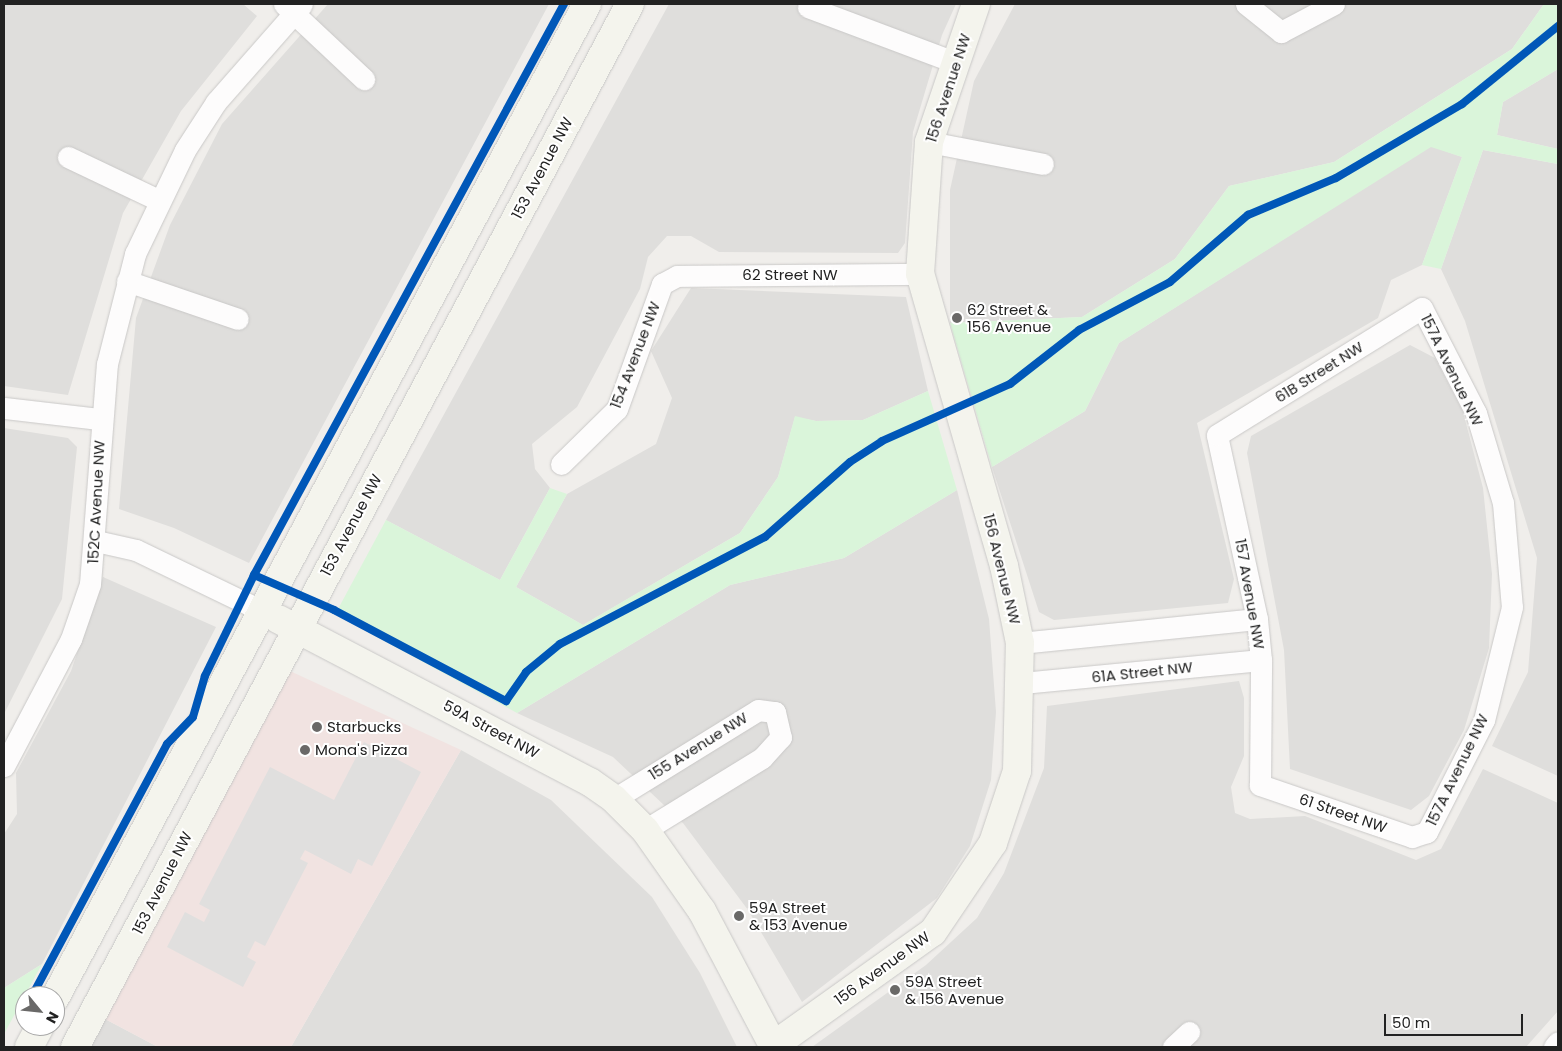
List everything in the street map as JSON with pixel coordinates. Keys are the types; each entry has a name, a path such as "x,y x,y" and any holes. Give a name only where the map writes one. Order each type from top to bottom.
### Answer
{"main road":[{"path":"61,986 260,610 587,4"},
{"name":"153 Avenue NW","path":"75,1047 295,628 630,4"},
{"name":"156 Avenue NW","path":"773,1046 933,932 993,843 1017,771 1022,683 1020,643 1004,566 920,274 929,142 954,62 976,4"},
{"name":"59A Street NW","path":"260,610 590,782 614,799 645,830 702,912 773,1046"}],"street":[{"path":"1246,4 1281,32 1334,4"},
{"name":"152C Avenue NW","path":"4,766 74,630 90,584 96,541 99,419 112,332 127,281 158,200 216,102 293,7 364,79"},
{"path":"808,7 954,62"},
{"path":"929,142 1043,164"},
{"path":"68,158 158,200"},
{"name":"62 Street NW","path":"662,284 688,275 920,274"},
{"path":"127,281 238,319"},
{"name":"154 Avenue NW","path":"561,464 617,409 662,284"},
{"name":"61B Street NW","path":"1217,435 1422,308"},
{"name":"157A Avenue NW","path":"1422,308 1479,422 1503,503 1512,606 1484,720 1426,832"},
{"path":"4,408 99,419"},
{"name":"157 Avenue NW","path":"1217,435 1257,619 1262,660 1260,784"},
{"name":"59A Street NW","path":"96,541 136,550 260,610"},
{"path":"1020,643 1257,619"},
{"name":"61A Street NW","path":"1022,683 1262,660"},
{"name":"155 Avenue NW","path":"614,799 758,710 775,712 781,737 762,758 645,830"},
{"name":"61 Street NW","path":"1260,784 1412,837 1426,832"},
{"path":"1173,1047 1189,1032"},
{"path":"1554,1047 1558,1042"}],"shaded area":[{"path":"4,4 243,4 257,16 181,111 123,213 68,395 4,386"},
{"path":"328,4 549,4 249,563 174,528 119,509 136,318 170,225 222,124"},
{"path":"669,4 956,4 942,35 913,132 905,243 898,253 719,252 691,236 667,236 648,257 640,289 577,407 532,444 535,469 550,488 500,580 386,520"},
{"path":"1015,4 1544,4 1512,49 1334,162 1229,186 1175,259 1082,317 950,323 950,190 974,81"},
{"path":"1558,69 1558,149 1497,135 1503,102"},
{"path":"1431,146 1462,157 1422,265 1391,280 1378,318 1197,423 1234,579 1228,603 1054,620 1039,612 992,467 1085,411 1119,343"},
{"path":"1483,150 1558,164 1558,776 1492,746 1528,672 1537,558 1465,321 1441,269"},
{"path":"691,288 906,297 928,391 863,420 816,421 795,417 778,477 740,533 583,625 516,587 567,494 656,444 672,398 651,351"},
{"path":"1410,345 1435,358 1463,412 1483,488 1492,574 1489,648 1464,730 1429,796 1411,810 1290,769 1284,650 1247,453 1251,436"},
{"path":"4,428 68,438 77,447 62,599 4,714"},
{"path":"957,490 989,619 996,712 991,780 970,846 937,898 802,1002 748,910 683,823 613,757 517,713 730,585 844,558"},
{"path":"103,577 216,627 42,964 4,988 4,834 17,814 16,773 71,671"},
{"path":"290,671 461,750 291,1047 158,1047 105,1019"},
{"path":"1239,681 1244,698 1244,756 1231,787 1235,813 1250,819 1305,816 1416,860 1441,849 1483,769 1558,803 1558,1011 1526,1047 812,1047 926,965 977,918 1004,873 1044,768 1047,706"},
{"path":"364,742 421,772 372,866 358,859 351,874 305,850 300,859 308,863 265,946 255,941 247,957 256,962 243,987 167,947 185,912 204,922 210,910 199,904 270,767 334,800"},
{"path":"461,750 551,800 652,897 700,973 737,1047 291,1047"},
{"path":"105,1019 158,1047 91,1047"}],"green space":[{"path":"1544,4 1558,4 1558,69 1503,102 1497,135 1558,149 1558,164 1483,150 1441,269 1422,265 1462,157 1431,147 1119,343 1085,411 992,467 950,323 1082,317 1175,259 1229,186 1334,162 1512,49"},
{"path":"928,391 957,490 844,558 730,585 517,713 342,618 338,609 386,520 500,580 550,488 567,494 516,587 583,625 740,533 778,477 795,416 816,421 863,420"},
{"path":"42,964 30,986 15,986 15,1014 4,1034 4,988"}],"cycle path":[{"path":"37,986 167,744 193,717 205,676 254,575 564,4"},
{"path":"254,575 334,610 506,701 526,672 560,644 765,537 850,462 882,441 1010,384 1079,330 1170,282 1248,215 1336,178 1462,104 1558,26"}],"place":[{"name":"62 Street & 156 Avenue","path":"957,318"},
{"name":"Starbucks","path":"317,727"},
{"name":"Mona's Pizza","path":"305,750"},
{"name":"59A Street & 153 Avenue","path":"739,916"},
{"name":"59A Street & 156 Avenue","path":"895,990"}]}
